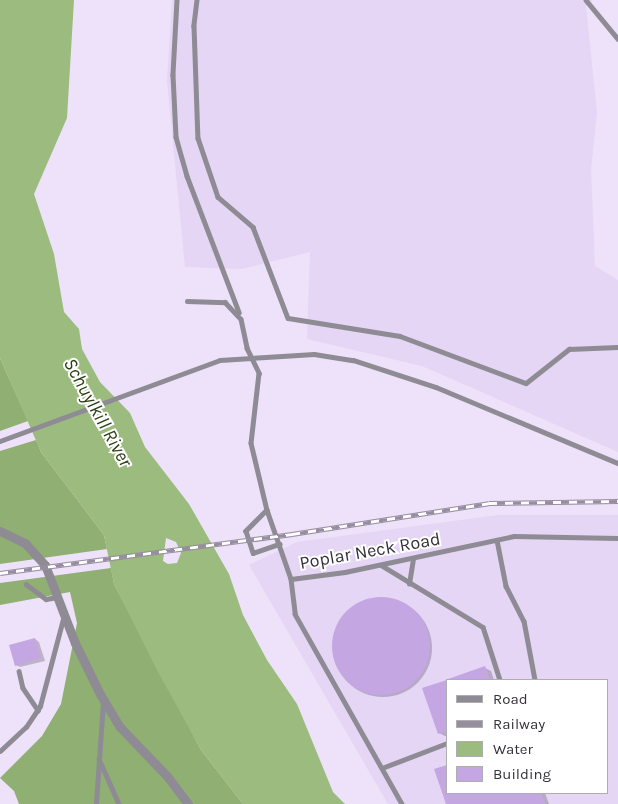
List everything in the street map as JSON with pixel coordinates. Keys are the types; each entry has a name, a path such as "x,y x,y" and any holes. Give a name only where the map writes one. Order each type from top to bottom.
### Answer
{"street":[{"path":"0,531 25,543 45,565 63,613 103,699 119,726 167,776 188,804"}],"lane":[{"name":"Poplar Neck Road","path":"177,0 173,75 176,137 259,373 251,443 267,510 291,579 381,566 497,540 540,536 618,538"},
{"path":"197,0 194,26 198,138 218,197 253,227 288,318 400,336 526,383 569,349 618,347"},
{"path":"586,0 618,39"},
{"path":"187,301 226,302 241,319"},
{"path":"0,441 203,365 252,357 314,354 368,364 442,389 618,463"},
{"path":"267,510 246,530 253,553 279,544"},
{"path":"497,540 506,586 524,621 535,679"},
{"path":"409,584 413,559"},
{"path":"381,566 483,627 500,679"},
{"path":"291,579 295,614 402,804"},
{"path":"26,584 46,599 57,598"},
{"path":"0,751 26,727 38,710 60,636 63,613"},
{"path":"19,671 23,688 38,710"},
{"path":"96,804 103,699"},
{"path":"382,768 446,743"},
{"path":"98,758 119,804"}],"shaded area":[{"path":"172,0 593,0 586,6 597,113 591,169 595,266 618,280 618,452 422,366 307,339 310,252 242,269 185,267 167,81"},
{"path":"0,358 28,421 0,431"},
{"path":"36,440 41,452 104,535 107,549 0,564 0,451"},
{"path":"498,515 618,515 618,804 388,804 249,565 297,542"},
{"path":"111,568 114,584 201,750 243,804 19,804 14,791 0,778 42,736 61,704 77,623 70,592 0,605 0,583"}],"water":[{"name":"Schuylkill River","path":"0,0 74,0 67,118 34,194 54,254 64,312 79,329 82,349 100,382 130,413 145,447 189,504 229,574 243,615 267,660 297,704 333,792 345,804 243,804 201,750 157,670 114,584 104,535 41,452 0,358","holes":["166,538 176,542 181,553 177,563 168,564 163,561"]}],"building":[{"path":"381,597 391,598 408,605 422,619 429,636 429,656 422,673 408,687 391,694 381,695 371,694 354,687 340,673 333,656 332,646 333,636 340,619 354,605 371,598"},
{"path":"35,638 41,658 15,666 9,645"},
{"path":"485,666 490,679 448,679"},
{"path":"446,680 446,731 438,734 422,688"},
{"path":"446,765 446,794 541,794 545,804 446,804 434,769"}],"railway":[{"path":"0,573 292,534 489,503 618,501"}]}
